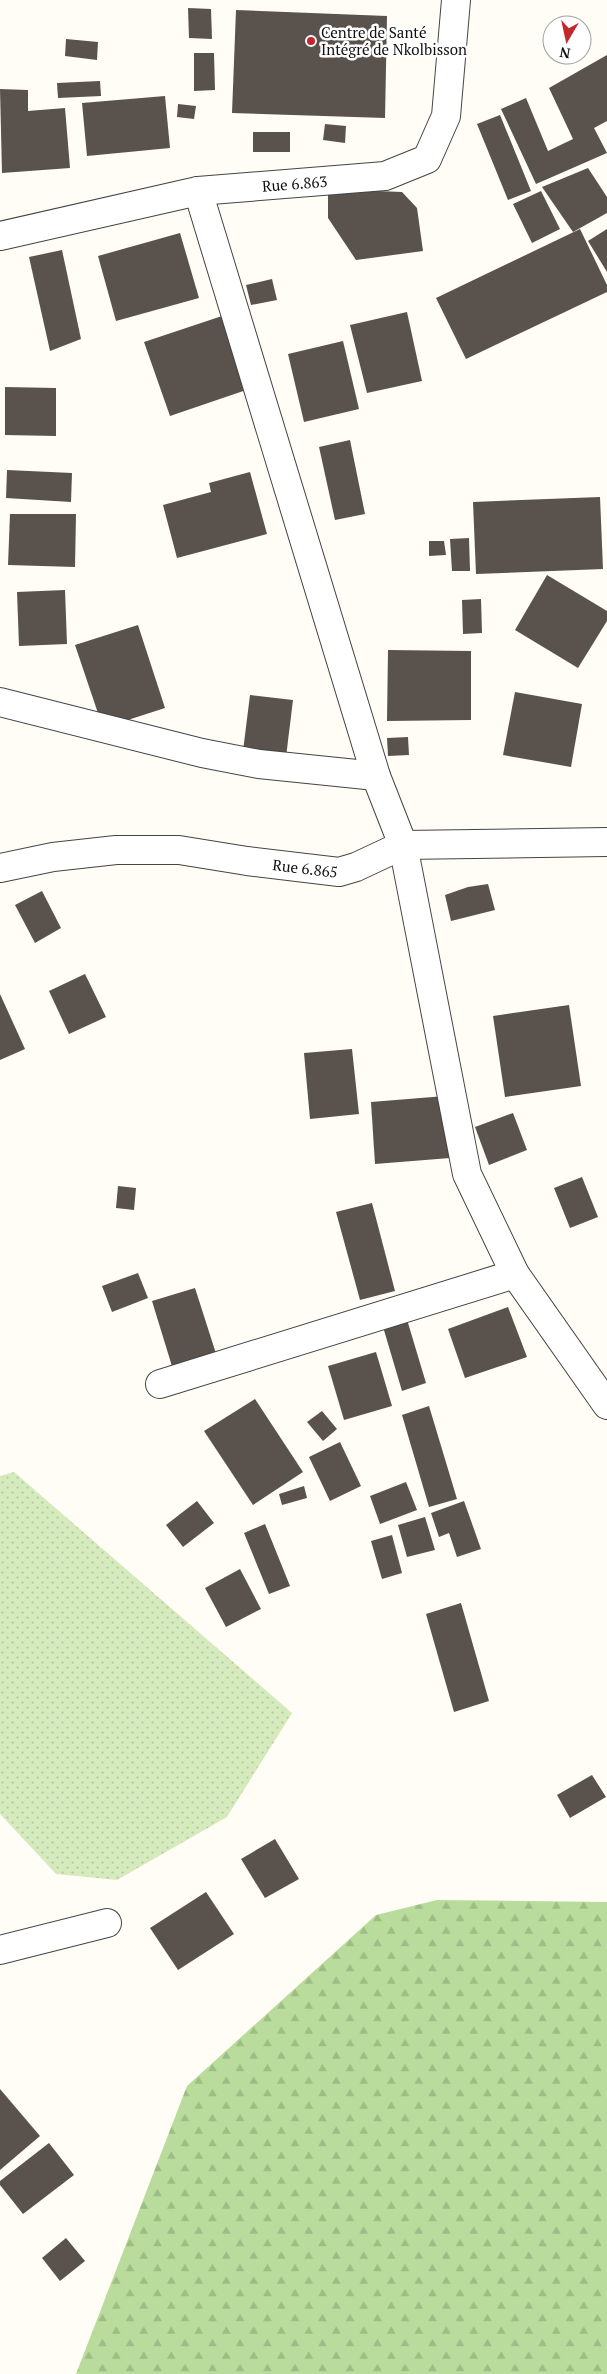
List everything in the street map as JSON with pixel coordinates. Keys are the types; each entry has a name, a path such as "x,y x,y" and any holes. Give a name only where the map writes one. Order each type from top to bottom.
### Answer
{"street":[{"name":"Rue 6.863","path":"0,236 198,191 385,176 427,159 446,116 456,0"},
{"path":"198,191 376,776 403,845 467,1174 515,1274 607,1405"},
{"path":"0,702 202,754 259,764 376,776"},
{"name":"Rue 6.865","path":"0,868 53,857 116,850 179,850 247,861 339,872 356,867 403,845 607,842"},
{"path":"160,1384 515,1274"},
{"path":"0,1950 107,1923"}],"green space":[{"path":"14,1472 292,1713 227,1817 117,1880 56,1874 0,1814 0,1476"},
{"path":"437,1900 607,1902 607,2374 76,2374 187,2086 376,1915"}],"building":[{"path":"188,8 211,9 212,39 189,38"},
{"name":"Centre de Santé Intégré de Nkolbisson","path":"236,10 387,16 385,118 232,113"},
{"path":"66,39 98,42 97,60 65,56"},
{"path":"194,53 214,53 215,90 194,91"},
{"path":"607,55 607,121 594,128 607,153 536,184 501,109 526,98 548,151 573,139 549,88"},
{"path":"100,81 101,96 58,98 57,83"},
{"path":"0,89 28,90 28,111 65,108 70,168 2,173"},
{"path":"165,96 170,148 87,156 82,103"},
{"path":"178,104 196,106 194,119 177,117"},
{"path":"500,115 531,191 508,200 477,124"},
{"path":"325,124 346,126 345,143 323,140"},
{"path":"253,132 290,132 290,152 253,152"},
{"path":"588,168 607,197 607,213 573,232 542,187"},
{"path":"328,189 402,192 417,208 423,251 356,260 328,218"},
{"path":"541,191 560,229 532,243 513,204"},
{"path":"580,229 607,285 607,292 466,359 436,298"},
{"path":"607,229 607,272 588,241"},
{"path":"180,233 199,298 116,321 98,256"},
{"path":"62,250 81,339 50,351 29,257"},
{"path":"272,279 277,300 251,305 246,285"},
{"path":"407,312 422,381 367,393 350,325"},
{"path":"222,316 255,387 170,416 144,342"},
{"path":"343,341 359,409 304,422 288,354"},
{"path":"5,387 56,388 56,436 5,435"},
{"path":"350,440 365,514 335,520 319,447"},
{"path":"7,470 72,473 71,502 6,498"},
{"path":"250,472 267,534 177,558 163,505 211,492 209,483"},
{"path":"600,497 603,569 476,574 473,502"},
{"path":"10,514 76,514 75,567 8,565"},
{"path":"469,538 470,571 452,571 450,539"},
{"path":"429,541 444,541 446,555 429,556"},
{"path":"547,575 607,611 607,621 578,668 515,630"},
{"path":"65,590 67,644 19,646 17,592"},
{"path":"481,599 482,633 463,634 462,600"},
{"path":"138,625 165,708 103,728 75,645"},
{"path":"388,650 471,651 471,720 387,721"},
{"path":"515,692 582,704 571,767 503,755"},
{"path":"250,695 293,700 286,757 243,751"},
{"path":"408,737 409,755 388,756 387,738"},
{"path":"488,884 495,910 451,921 445,895 468,887"},
{"path":"42,891 61,928 35,943 15,905"},
{"path":"85,974 106,1017 69,1034 49,991"},
{"path":"0,994 25,1049 0,1060"},
{"path":"569,1005 581,1086 505,1097 493,1016"},
{"path":"352,1049 359,1114 310,1119 304,1053"},
{"path":"445,1096 450,1158 375,1164 371,1102"},
{"path":"513,1113 527,1150 489,1165 475,1127"},
{"path":"582,1177 598,1217 570,1228 554,1188"},
{"path":"118,1186 136,1188 134,1210 116,1208"},
{"path":"372,1203 395,1291 360,1300 336,1212"},
{"path":"138,1273 148,1298 112,1312 102,1286"},
{"path":"195,1288 219,1363 175,1376 152,1301"},
{"path":"508,1307 527,1357 465,1378 448,1329"},
{"path":"405,1313 426,1383 402,1391 381,1320"},
{"path":"376,1352 392,1406 344,1420 328,1366"},
{"path":"255,1399 303,1472 253,1505 204,1431"},
{"path":"429,1406 457,1499 429,1507 402,1415"},
{"path":"322,1411 337,1429 323,1441 307,1422"},
{"path":"340,1442 361,1486 330,1501 309,1457"},
{"path":"406,1482 417,1510 380,1524 370,1496"},
{"path":"304,1486 307,1498 282,1505 279,1494"},
{"path":"197,1501 214,1523 183,1547 166,1525"},
{"path":"464,1501 481,1549 457,1557 449,1533 439,1537 431,1513"},
{"path":"425,1517 435,1550 407,1557 398,1525"},
{"path":"265,1524 290,1586 269,1594 244,1533"},
{"path":"392,1535 402,1573 382,1579 371,1541"},
{"path":"240,1569 261,1609 226,1627 205,1588"},
{"path":"461,1603 489,1701 454,1712 426,1614"},
{"path":"592,1775 606,1797 570,1818 557,1795"},
{"path":"275,1839 299,1879 265,1898 241,1859"},
{"path":"206,1892 234,1934 178,1970 150,1928"},
{"path":"0,2089 40,2136 0,2170"},
{"path":"49,2143 74,2175 23,2214 0,2185 0,2181"},
{"path":"66,2238 85,2261 60,2281 42,2258"}],"place":[{"name":"Centre de Santé Intégré de Nkolbisson","path":"311,41"}]}
